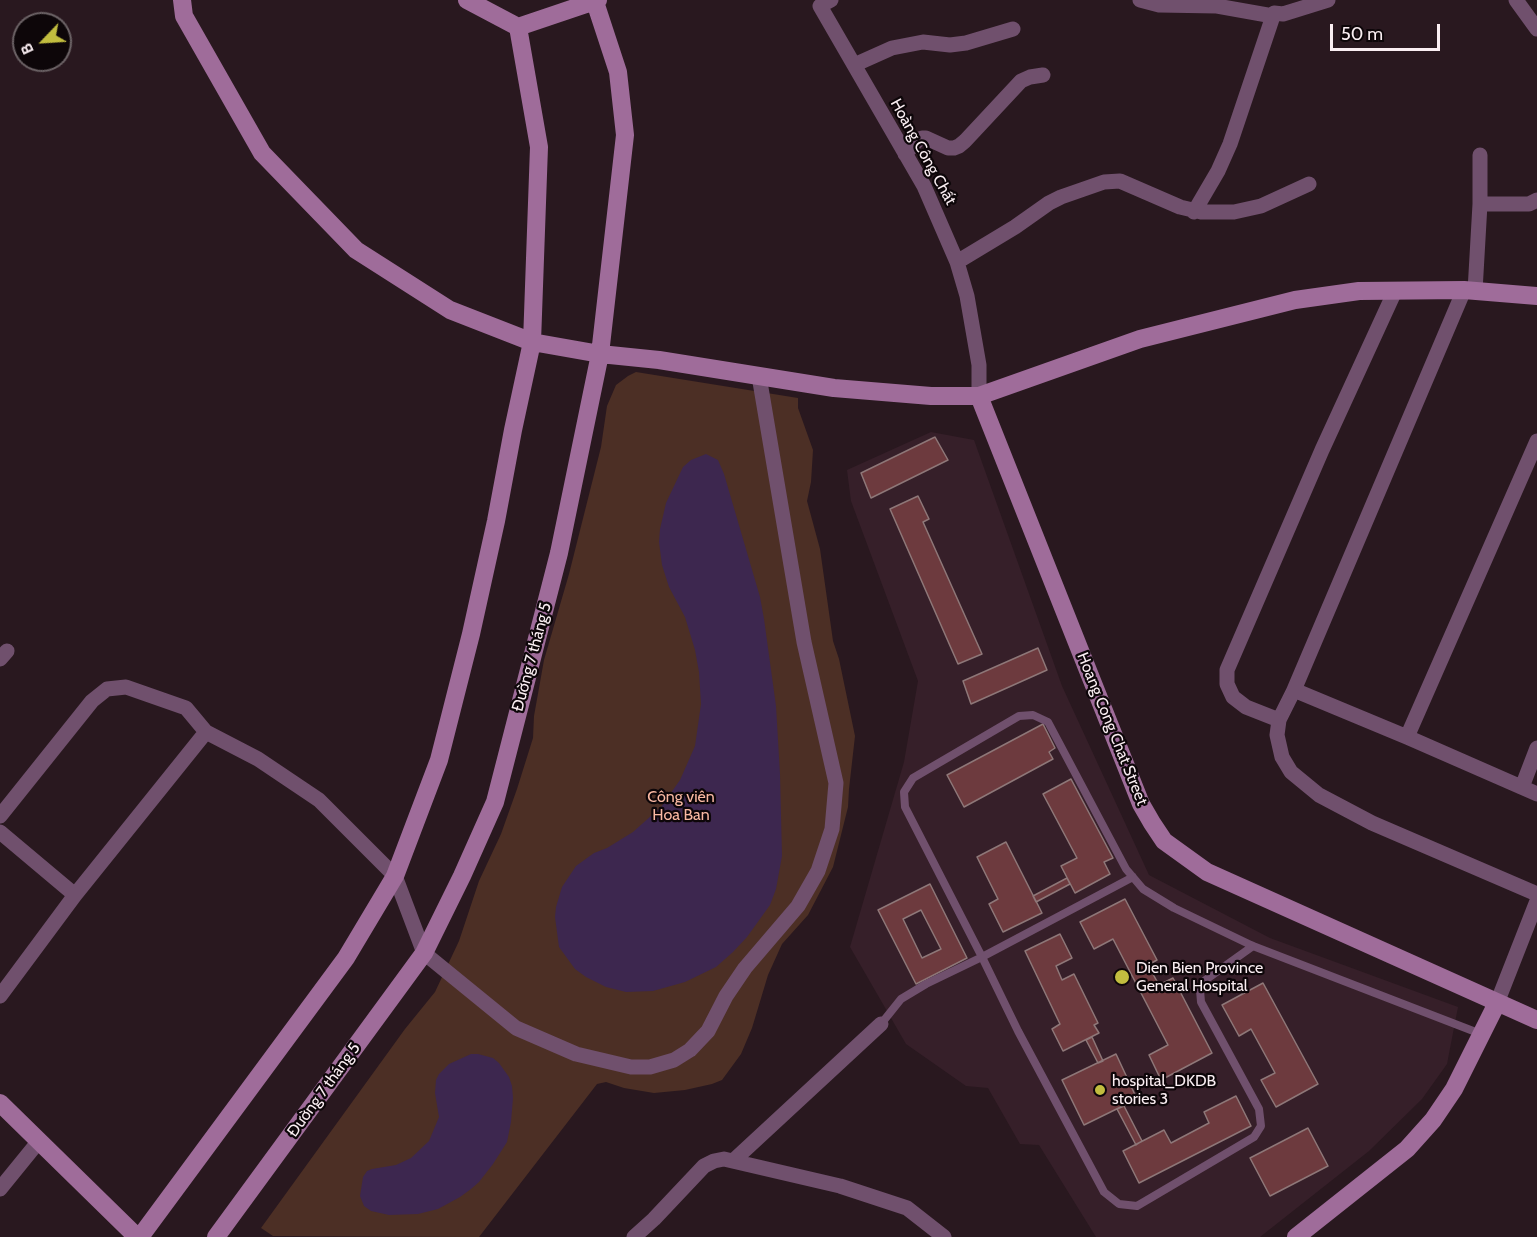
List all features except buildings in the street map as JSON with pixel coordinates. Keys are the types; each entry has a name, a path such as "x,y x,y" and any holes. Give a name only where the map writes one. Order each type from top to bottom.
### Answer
{"street":[{"path":"182,0 184,16 262,153 356,250 450,310 532,342 845,389 931,396 979,396 1140,339 1294,300 1359,291 1470,291 1537,296"},
{"path":"467,0 518,27 597,1"},
{"path":"1140,0 1159,5 1274,10 1283,14 1328,0"},
{"path":"1516,0 1537,29"},
{"name":"Đường 7 tháng 5","path":"216,1237 424,953 495,802 559,553 600,354 624,135 618,72 597,1"},
{"name":"Hoàng Công Chất","path":"826,3 854,64 924,186 957,262 967,296 979,365 979,396"},
{"path":"1194,212 1218,171 1230,144 1274,10"},
{"path":"0,1103 139,1237 346,958 395,876 439,760 494,533 532,342 539,147 518,27"},
{"path":"854,64 892,48 923,42 950,45 966,43 1013,29"},
{"path":"905,154 922,138 948,148 959,146 1021,81 1043,75"},
{"path":"1480,155 1480,204 1470,291 1279,720 1277,735 1282,757 1291,772 1319,795 1372,823 1537,894"},
{"path":"957,262 1015,227 1049,203 1104,182 1120,181 1194,212 1234,212 1261,206 1309,184"},
{"path":"1480,204 1529,204 1537,200"},
{"path":"1279,720 1246,706 1233,697 1227,684 1227,670 1322,450 1395,291"},
{"path":"0,816 92,701 107,688 126,687 186,708 206,732 258,759 318,800 395,876 424,953 516,1029 576,1054 630,1067 650,1067 674,1060 690,1050 708,1030 726,996 745,968 798,906 818,871 832,829 836,783 804,642 759,376"},
{"name":"Hoang Cong Chat Street","path":"979,396 1141,804 1164,841 1207,872 1537,1020"},
{"path":"1407,737 1537,441"},
{"path":"1294,690 1537,794"},
{"path":"0,996 75,895 206,732"},
{"path":"1522,787 1537,748"},
{"path":"0,832 75,895"},
{"path":"1296,1237 1407,1149 1433,1120 1454,1089 1497,1003 1537,901"},
{"path":"733,1161 881,1024"},
{"path":"0,1189 39,1141"},
{"path":"634,1237 704,1166 724,1159 840,1186 907,1208 944,1237"}],"lane":[{"path":"1253,946 1204,981 1200,990 1202,1002 1260,1109 1261,1126 1254,1137 1137,1206 1119,1204 1104,1192 1018,1031 904,807 904,792 913,778 1019,716 1033,715 1048,722 1126,869 1143,889 1174,908 1253,946 1481,1034"},
{"path":"881,1024 902,999 926,984 982,957 1132,877"}],"shaded area":[{"name":"Dien Bien Province General Hospital","path":"931,432 974,440 1062,686 1149,875 1270,938 1458,1007 1447,1064 1422,1099 1369,1151 1260,1237 1096,1237 1039,1145 1020,1144 988,1088 966,1086 906,1044 850,947 904,762 918,681 851,501 847,470"},
{"path":"706,454 718,460 724,474 760,597 776,706 782,856 776,889 770,905 747,937 716,967 685,982 653,991 626,992 606,987 575,969 559,947 556,907 562,887 576,866 594,853 633,832 661,807 680,780 695,746 701,704 699,672 685,617 669,587 662,565 659,542 666,503 683,467 691,460"},
{"path":"471,1054 493,1058 509,1077 512,1086 511,1122 507,1142 493,1164 471,1189 438,1209 418,1214 389,1215 371,1211 364,1206 360,1196 363,1177 367,1171 372,1169 396,1165 411,1158 429,1141 439,1117 435,1093 436,1080 449,1064"}],"green space":[{"name":"Công viên Hoa Ban","path":"636,372 798,398 798,408 813,450 807,501 820,549 833,641 855,736 848,807 833,867 808,915 782,944 768,975 752,1028 741,1054 722,1080 685,1090 654,1093 624,1088 606,1082 597,1084 479,1237 273,1236 261,1228 405,1029 435,992 459,941 479,881 501,834 533,738 534,716 544,660 569,574 601,447 607,406 616,385"}],"place":[{"name":"Dien Bien Province General Hospital","path":"1122,977"},
{"name":"hospital_DKDB stories 3","path":"1100,1090"}]}
